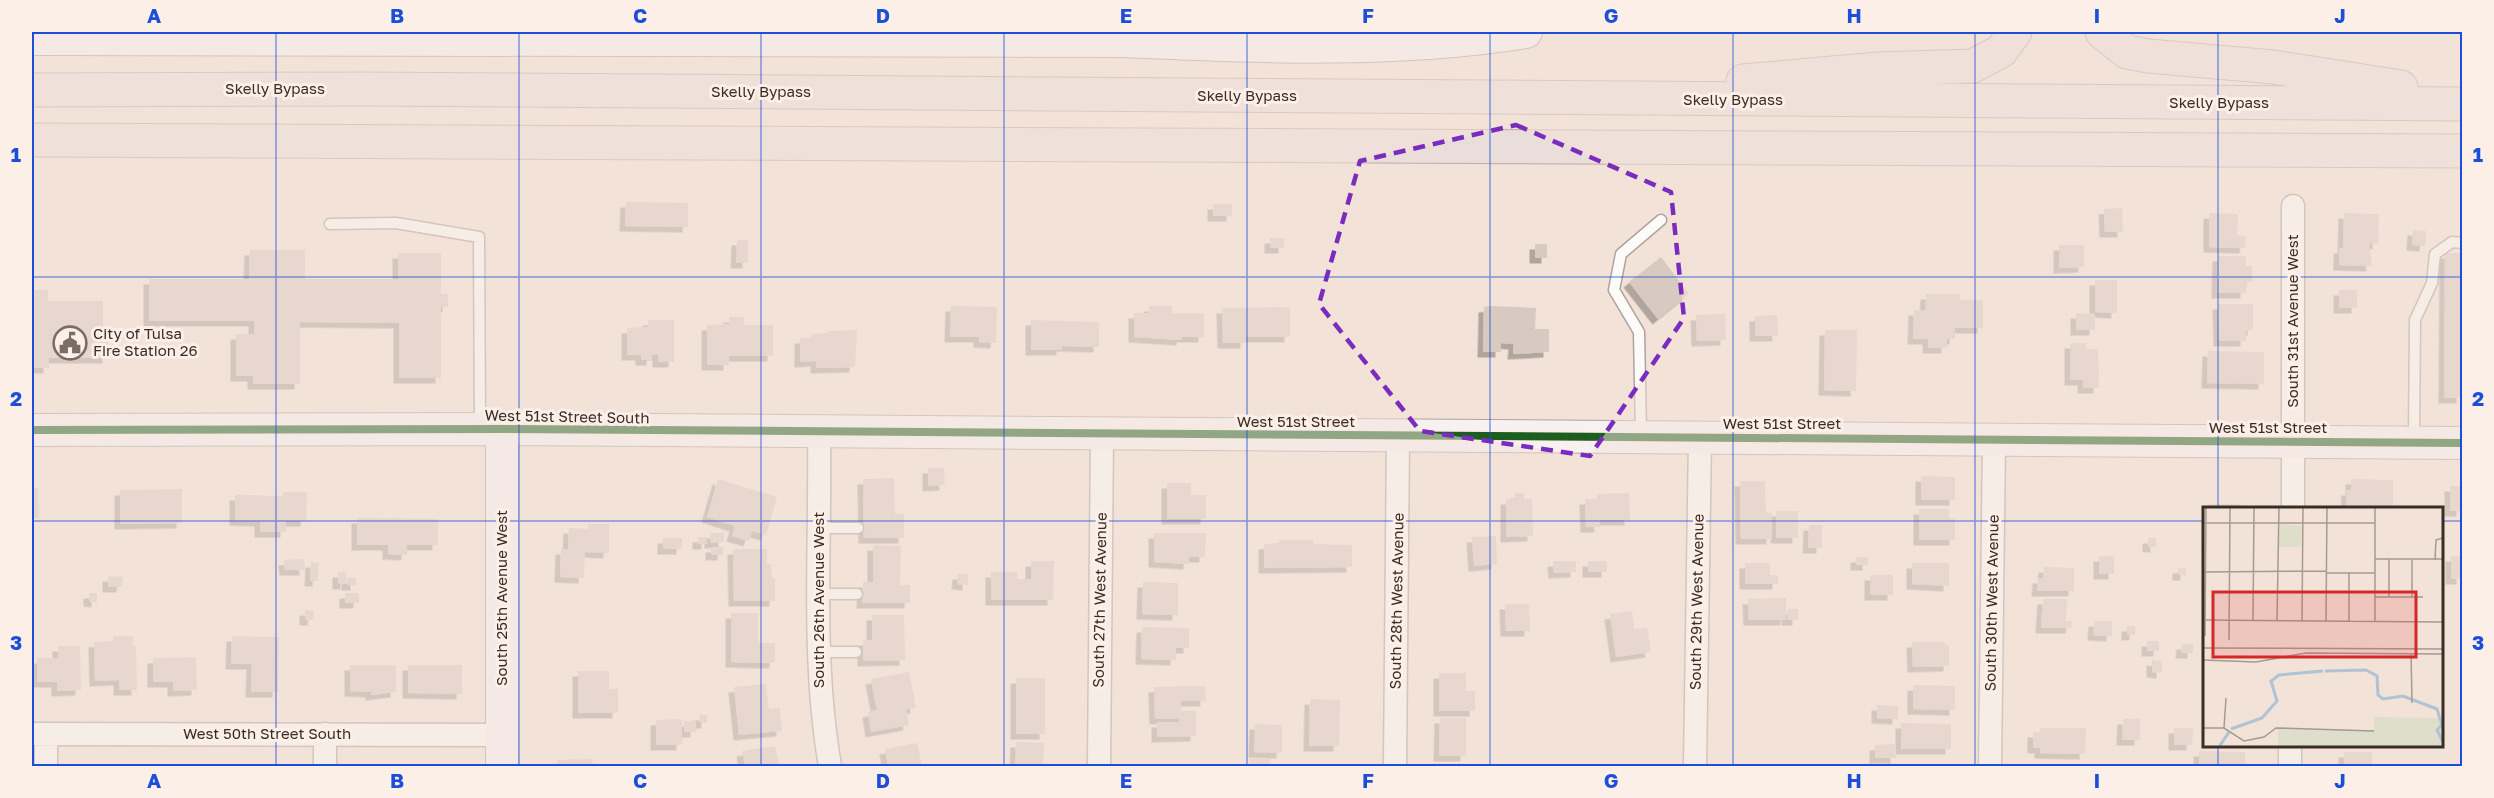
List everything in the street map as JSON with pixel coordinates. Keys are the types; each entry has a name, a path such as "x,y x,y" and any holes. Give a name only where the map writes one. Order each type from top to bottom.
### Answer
{"highway":[{"path":"1540,98 1878,69 1957,68 1987,60 2001,51 2014,32"},
{"path":"2102,32 2127,52 2148,56 2273,67 2463,97"},
{"name":"Skelly Bypass","path":"32,90 378,89 2463,104"},
{"path":"32,140 2455,153"}],"street":[{"path":"47,36 336,34 1124,36 1347,45 1453,35 1526,32"},
{"name":"South 31st Avenue West","path":"2293,206 2293,507"},
{"name":"West 51st Street South","path":"32,430 491,429 1101,434"},
{"name":"South 25th Avenue West","path":"491,429 502,766"},
{"name":"South 26th Avenue West","path":"819,433 819,652 822,721 830,766"},
{"name":"West 51st Street","path":"1101,434 2463,443"},
{"name":"South 27th West Avenue","path":"1099,766 1101,434"},
{"name":"South 28th West Avenue","path":"1395,766 1398,436"},
{"name":"South 29th West Avenue","path":"1695,766 1700,437"},
{"name":"South 30th West Avenue","path":"1990,766 1994,440"},
{"path":"39,734 46,766"},
{"name":"West 50th Street South","path":"39,734 502,735"},
{"path":"325,734 325,766"},
{"path":"2290,747 2290,766"}],"lane":[{"path":"1641,437 1639,332 1614,290 1622,254 1661,220"},
{"path":"330,224 396,224 479,237 491,429"},
{"path":"2414,442 2415,320 2432,283 2435,254 2452,242 2463,243"},
{"path":"819,528 858,528"},
{"path":"819,594 856,594"},
{"path":"819,652 856,652"}],"highlighted area":[{"path":"1516,125 1671,192 1684,318 1590,456 1420,431 1319,304 1360,161"}],"building":[{"path":"626,202 688,203 688,227 625,226"},
{"path":"1213,204 1232,204 1232,216 1213,216"},
{"path":"2122,208 2123,232 2105,232 2104,209"},
{"path":"2209,213 2238,214 2237,235 2246,236 2245,248 2209,247"},
{"path":"2344,213 2379,214 2378,244 2369,243 2372,266 2339,265 2339,248 2343,248"},
{"path":"2413,230 2426,231 2425,246 2412,245"},
{"path":"1270,238 1284,238 1284,248 1270,248"},
{"path":"737,240 748,240 748,263 736,263"},
{"path":"1535,244 1547,244 1547,258 1535,258"},
{"path":"2059,245 2084,245 2084,267 2059,268"},
{"path":"250,250 305,250 305,279 398,279 398,253 441,253 441,294 448,294 448,307 441,307 441,378 399,378 399,323 300,322 300,384 253,384 253,376 236,376 236,334 254,334 254,321 149,321 149,279 249,279"},
{"path":"2445,253 2462,253 2462,398 2444,398"},
{"path":"2218,256 2246,256 2246,266 2252,266 2252,282 2246,282 2246,293 2217,293"},
{"path":"1661,257 1689,294 1658,319 1629,282"},
{"path":"2095,280 2117,280 2117,313 2095,312"},
{"name":"City of Tulsa Fire Station 26","path":"32,290 48,290 48,301 103,301 103,329 108,329 108,358 49,358 49,368 32,368"},
{"path":"2339,290 2357,290 2357,308 2339,308"},
{"path":"1926,294 1960,294 1960,300 1983,300 1983,328 1955,328 1955,339 1947,339 1947,348 1928,348 1928,339 1913,339 1914,310 1925,311"},
{"path":"2218,304 2253,304 2253,330 2246,331 2246,341 2219,341"},
{"path":"951,306 997,307 996,343 979,342 979,337 950,337"},
{"path":"1149,306 1172,306 1172,313 1204,313 1204,337 1182,337 1182,340 1134,337 1134,313 1149,313"},
{"path":"1290,307 1290,337 1246,337 1246,343 1223,343 1222,308"},
{"path":"1484,307 1536,308 1535,329 1549,329 1549,352 1513,354 1514,344 1501,343 1501,352 1483,352"},
{"path":"2076,313 2095,314 2095,330 2076,330"},
{"path":"1725,314 1726,340 1697,341 1696,315"},
{"path":"1777,315 1778,336 1755,336 1755,316"},
{"path":"729,317 744,317 744,325 773,325 773,356 729,356 729,365 707,365 707,325 729,324"},
{"path":"648,320 674,320 674,362 658,362 658,355 652,355 652,360 641,360 641,355 627,355 627,328 648,327"},
{"path":"1031,320 1099,322 1099,347 1062,346 1062,350 1031,350"},
{"path":"857,330 855,367 816,368 816,361 800,362 800,338 811,338 811,334 828,333 828,331"},
{"path":"1825,330 1857,330 1856,391 1824,390"},
{"path":"2070,343 2086,343 2086,349 2098,349 2099,388 2083,388 2083,380 2070,380"},
{"path":"2208,351 2264,352 2264,384 2207,383"},
{"path":"928,468 944,468 945,485 928,486"},
{"path":"1921,476 1955,477 1955,500 1921,500"},
{"path":"894,478 895,514 904,514 904,538 864,538 863,479"},
{"path":"718,479 777,497 766,535 752,531 749,541 732,536 735,526 707,517"},
{"path":"2351,479 2393,480 2393,507 2346,507 2347,490 2351,490"},
{"path":"1740,481 1765,481 1766,513 1772,513 1772,539 1741,539"},
{"path":"1167,483 1191,483 1191,495 1206,495 1206,519 1167,519"},
{"path":"2450,486 2462,486 2462,511 2450,511"},
{"path":"32,488 38,488 39,518 32,518"},
{"path":"182,489 182,523 120,524 120,490"},
{"path":"283,492 307,492 306,521 286,521 286,532 260,532 260,521 235,520 235,495 283,496"},
{"path":"1515,493 1524,493 1524,499 1532,499 1533,536 1506,537 1506,499 1515,499"},
{"path":"1629,493 1630,520 1599,520 1600,527 1586,527 1585,499 1597,499 1597,494"},
{"path":"2209,504 2240,504 2240,507 2209,507"},
{"path":"1919,509 1949,509 1949,519 1955,519 1955,540 1919,540"},
{"path":"1776,511 1798,511 1798,538 1776,538"},
{"path":"357,518 438,519 438,545 407,545 407,555 388,554 388,545 357,545"},
{"path":"588,524 609,524 609,553 585,552 584,578 560,577 561,549 568,549 569,528 588,529"},
{"path":"1809,525 1822,525 1822,548 1808,548"},
{"path":"710,533 724,533 724,542 710,543"},
{"path":"1154,533 1206,533 1205,557 1189,557 1189,564 1154,562"},
{"path":"1496,536 1497,564 1474,566 1472,537"},
{"path":"698,537 707,537 707,544 698,544"},
{"path":"663,538 682,538 682,549 663,549"},
{"path":"2148,538 2156,538 2156,547 2148,547"},
{"path":"1279,540 1313,540 1313,544 1352,545 1352,567 1264,568 1264,544 1279,543"},
{"path":"873,545 901,546 900,585 910,585 910,603 862,603 863,582 873,582"},
{"path":"711,547 723,547 723,555 711,555"},
{"path":"733,549 767,549 767,564 771,564 772,578 775,578 775,601 734,601"},
{"path":"2099,556 2114,556 2114,574 2099,574"},
{"path":"2451,556 2461,556 2462,579 2451,579"},
{"path":"1856,557 1868,557 1868,565 1856,565"},
{"path":"304,559 305,570 285,570 284,560"},
{"path":"1031,561 1054,561 1053,600 991,600 991,572 1017,572 1017,579 1031,579"},
{"path":"1553,561 1576,561 1576,572 1554,573"},
{"path":"1588,561 1607,561 1607,572 1588,572"},
{"path":"311,562 319,563 318,581 310,581"},
{"path":"1745,563 1770,563 1770,575 1778,575 1778,584 1745,584"},
{"path":"1912,563 1949,563 1949,586 1912,584"},
{"path":"2044,567 2074,568 2074,591 2037,591 2038,578 2043,578"},
{"path":"2186,567 2186,575 2178,575 2178,568"},
{"path":"338,572 346,572 346,584 338,584"},
{"path":"958,574 968,574 968,585 957,584"},
{"path":"1870,575 1893,575 1893,595 1870,595"},
{"path":"108,576 123,577 122,587 108,587"},
{"path":"347,578 356,578 356,585 347,585"},
{"path":"1143,582 1178,583 1178,615 1142,614"},
{"path":"89,593 97,593 97,602 89,601"},
{"path":"345,593 359,593 359,603 345,603"},
{"path":"1786,598 1786,620 1749,620 1748,599"},
{"path":"2043,599 2067,599 2066,621 2072,621 2071,628 2041,628"},
{"path":"1505,604 1529,604 1530,631 1506,631"},
{"path":"1787,609 1798,609 1798,620 1787,620"},
{"path":"305,610 314,611 313,620 305,620"},
{"path":"1632,611 1634,629 1647,628 1651,652 1616,657 1610,614"},
{"path":"731,613 758,613 758,643 775,643 775,663 731,662"},
{"path":"872,615 904,615 905,660 863,661 863,640 872,640"},
{"path":"2094,621 2112,621 2112,636 2093,635"},
{"path":"2127,626 2135,626 2135,635 2127,635"},
{"path":"1142,627 1189,628 1189,648 1176,648 1176,660 1141,659"},
{"path":"113,636 133,636 133,646 136,646 137,690 119,690 119,680 95,681 94,642 113,641"},
{"path":"232,636 279,637 278,692 251,692 252,664 231,664"},
{"path":"2147,641 2159,641 2159,651 2147,651"},
{"path":"1912,642 1945,642 1945,645 1949,645 1949,666 1913,667"},
{"path":"2182,644 2193,644 2193,653 2181,653"},
{"path":"58,646 80,646 81,690 57,691 57,682 37,682 37,658 58,658"},
{"path":"196,657 197,690 173,691 173,682 153,682 153,658"},
{"path":"2152,660 2162,661 2162,673 2152,672"},
{"path":"350,665 396,665 396,692 371,695 371,692 350,691"},
{"path":"408,665 462,665 462,694 408,693"},
{"path":"578,671 609,671 609,689 618,689 618,713 578,713"},
{"path":"909,672 916,708 906,709 909,725 871,732 868,712 877,710 871,679"},
{"path":"1439,673 1466,673 1466,691 1475,691 1475,711 1439,711"},
{"path":"1016,678 1045,678 1045,734 1016,734"},
{"path":"766,684 769,709 780,708 782,731 739,735 734,687"},
{"path":"1913,685 1955,686 1955,710 1913,709"},
{"path":"1205,686 1206,701 1181,701 1181,711 1196,711 1196,736 1157,737 1157,722 1179,722 1179,718 1155,719 1154,687"},
{"path":"1310,699 1340,700 1339,746 1309,746"},
{"path":"1877,705 1898,706 1898,719 1877,718"},
{"path":"699,715 707,715 707,723 700,723"},
{"path":"1440,718 1466,718 1466,756 1439,756"},
{"path":"682,719 682,745 656,745 656,720"},
{"path":"2123,719 2140,719 2140,740 2122,740"},
{"path":"684,721 696,721 696,732 684,732"},
{"path":"1901,723 1951,724 1951,749 1901,749"},
{"path":"1255,724 1282,725 1282,753 1254,752"},
{"path":"2040,728 2086,728 2085,754 2040,753 2040,748 2033,748 2033,732 2040,732"},
{"path":"2174,728 2193,728 2192,745 2174,745"},
{"path":"1016,742 1044,743 1043,766 1015,766"},
{"path":"917,743 922,766 888,766 885,749"},
{"path":"1895,744 1896,758 1875,758 1875,745"},
{"path":"775,746 779,766 745,766 742,751"},
{"path":"2199,751 2245,752 2245,766 2199,766"},
{"path":"2344,752 2372,752 2372,766 2344,766"},
{"path":"592,759 593,766 557,766 557,760"},
{"path":"1249,759 1270,759 1270,766 1250,766"},
{"path":"1440,764 1466,764 1466,766 1440,766"}],"cycle path":[{"path":"32,430 502,429 2462,443"}],"place":[{"name":"City of Tulsa Fire Station 26","path":"70,343"}]}
